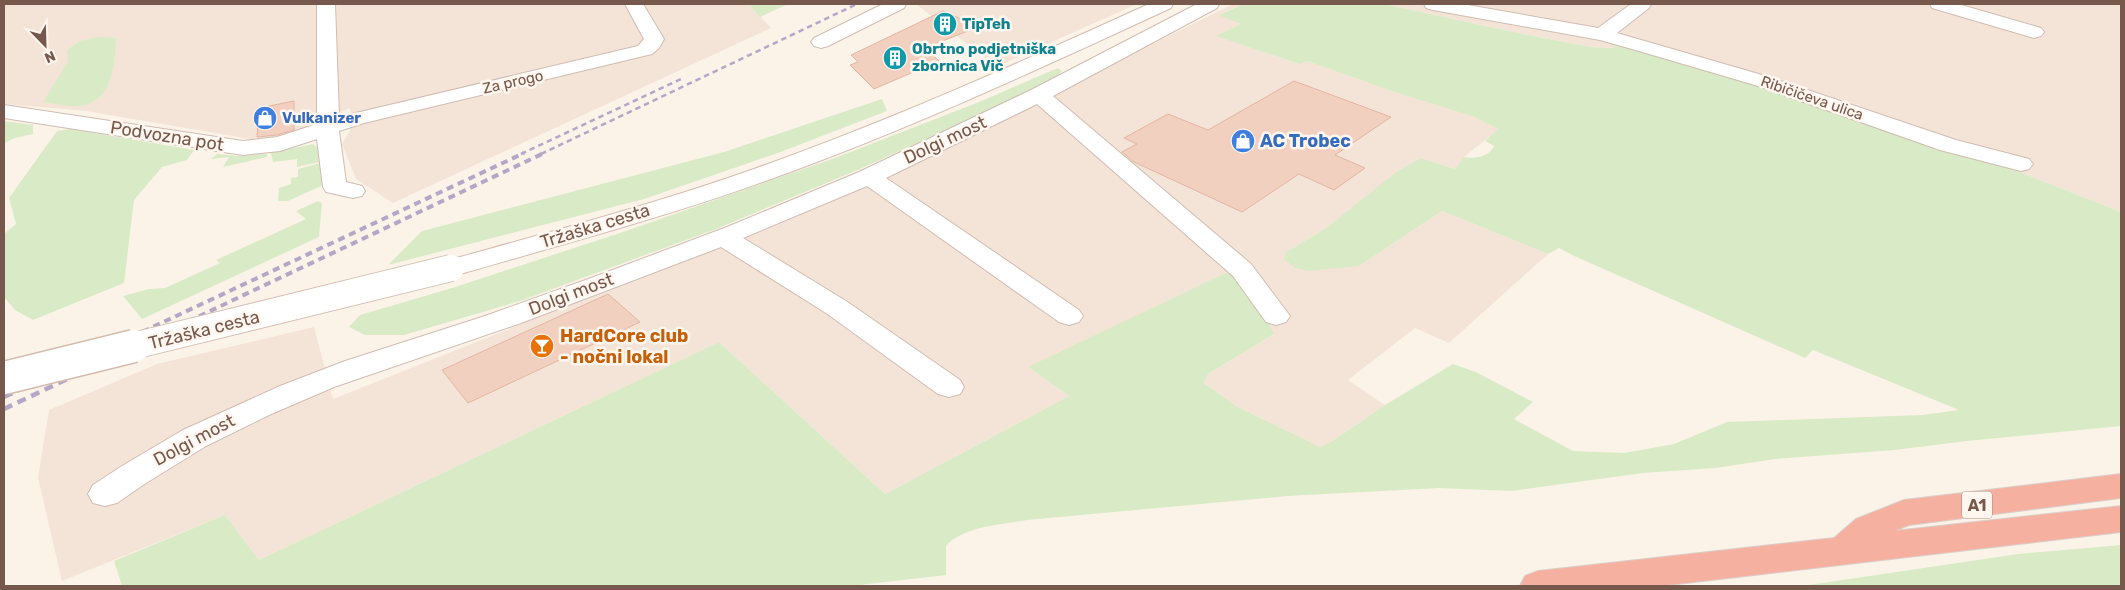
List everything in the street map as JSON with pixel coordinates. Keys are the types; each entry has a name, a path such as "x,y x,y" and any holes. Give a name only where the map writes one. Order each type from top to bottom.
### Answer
{"highway":[{"name":"A1","path":"1843,551 1868,528 1904,513 2121,486"},
{"path":"1538,586 2121,519"}],"street":[{"path":"326,4 328,144 335,187 353,191"},
{"name":"Za progo","path":"328,128 357,118 645,50 650,47 654,40 634,4"},
{"path":"821,42 897,4"},
{"name":"Tržaška cesta","path":"4,378 451,268 622,219 810,156 964,94 1164,4"},
{"name":"Dolgi most","path":"105,494 139,470 192,439 278,398 356,368 511,317 723,237 868,176 1039,95 1210,4"},
{"name":"Ribičičeva ulica","path":"1433,4 1602,35 1702,62 1834,104 1948,144 2021,164"},
{"path":"1602,35 1642,4"},
{"path":"1939,4 2034,32"},
{"path":"1039,95 1242,270 1276,316"},
{"name":"Podvozna pot","path":"4,112 243,148 280,144 328,128"},
{"path":"868,176 1069,316"},
{"path":"723,237 836,307 948,387"}],"shaded area":[{"path":"4,4 749,4 771,28 393,203 356,179 342,144 350,131 350,108 294,133 256,140 86,111 4,104"},
{"path":"916,4 1137,4 996,67"},
{"path":"1233,4 1244,4 1219,14 1242,24 1217,36 1298,64 1307,61 1391,91 1474,117 1499,129 1464,157 1455,169 1421,158 1329,226 1285,253 1359,266 1442,211 1548,254 1449,343 1415,328 1348,380 1385,405 1331,442 1320,447 1236,406 1204,383 1208,374 1274,334 1028,367 1069,396 885,494 719,342 259,560 225,515 62,581 38,478 49,410 157,364 314,327 333,399 662,268 1084,78"},
{"path":"1384,4 2121,4 2121,212 1999,164 1618,46 1611,48 1591,47"}],"green space":[{"path":"749,4 788,4 760,17"},
{"path":"1244,4 1384,4 1591,47 1611,48 1618,46 1667,56 1999,164 2121,212 2121,426 1895,450 1775,459 1716,468 1643,473 1511,491 1439,488 1288,496 1027,520 984,527 954,539 946,546 946,575 851,586 122,586 114,561 225,515 259,560 719,342 885,494 1069,396 1028,367 1230,271 1264,313 1274,334 1208,374 1204,383 1236,406 1320,447 1331,442 1385,405 1453,364 1476,372 1533,402 1514,419 1573,451 1624,453 1674,444 1727,422 1922,415 1959,410 1813,350 1805,358 1559,248 1548,254 1442,211 1359,266 1309,271 1295,268 1284,259 1285,253 1329,226 1395,173 1421,158 1455,169 1464,157 1473,158 1489,153 1494,146 1485,141 1498,129 1474,117 1391,91 1307,61 1299,64 1216,36 1241,24 1218,15"},
{"path":"100,37 116,38 113,71 105,91 89,104 78,106 43,102 68,61 67,50 80,41"},
{"path":"1058,68 1062,71 1059,75 990,110 860,169 716,229 520,301 404,335 365,335 349,327 360,315 452,288 626,231 835,158 979,102"},
{"path":"882,99 887,111 778,153 644,199 388,265 422,231 724,152"},
{"path":"4,121 33,125 33,134 15,138 4,143"},
{"path":"71,129 194,150 187,160 162,167 134,200 124,283 33,320 15,310 4,297 4,234 16,224 9,198 57,131"},
{"path":"313,144 318,148 320,162 297,167 297,159 273,162 271,153"},
{"path":"217,154 237,156 267,154 267,157 223,167 229,157 211,159"},
{"path":"320,163 324,184 288,201 278,201 279,188 291,184 291,178 298,177 298,169"},
{"path":"318,201 322,203 319,237 142,319 123,296 149,289 165,288 220,263 216,260 306,219 296,211"},
{"path":"2121,545 2121,586 1802,586 2018,554"}],"building":[{"name":"Obrtno podjetniška zbornica Vič","path":"943,11 978,27 925,48 939,61 874,89 850,65 858,62 851,55"},
{"name":"AC Trobec","path":"1294,81 1391,117 1335,155 1365,168 1334,190 1299,174 1242,212 1134,162 1122,152 1137,144 1124,138 1168,114 1208,130"},
{"name":"Vulkanizer","path":"294,101 294,130 277,135 257,137 259,108"},
{"name":"HardCore club - nočni lokal","path":"608,294 640,322 468,403 442,370"}],"railway":[{"path":"541,154 857,4"},
{"path":"521,154 681,79"},
{"path":"110,347 524,153"},
{"path":"134,347 544,153"},
{"path":"4,397 113,346"},
{"path":"4,409 137,346"}],"place":[{"name":"TipTeh","path":"945,24"},
{"name":"Obrtno podjetniška zbornica Vič","path":"895,58"},
{"name":"Vulkanizer","path":"265,118"},
{"name":"AC Trobec","path":"1243,141"},
{"name":"HardCore club - nočni lokal","path":"542,346"}]}
